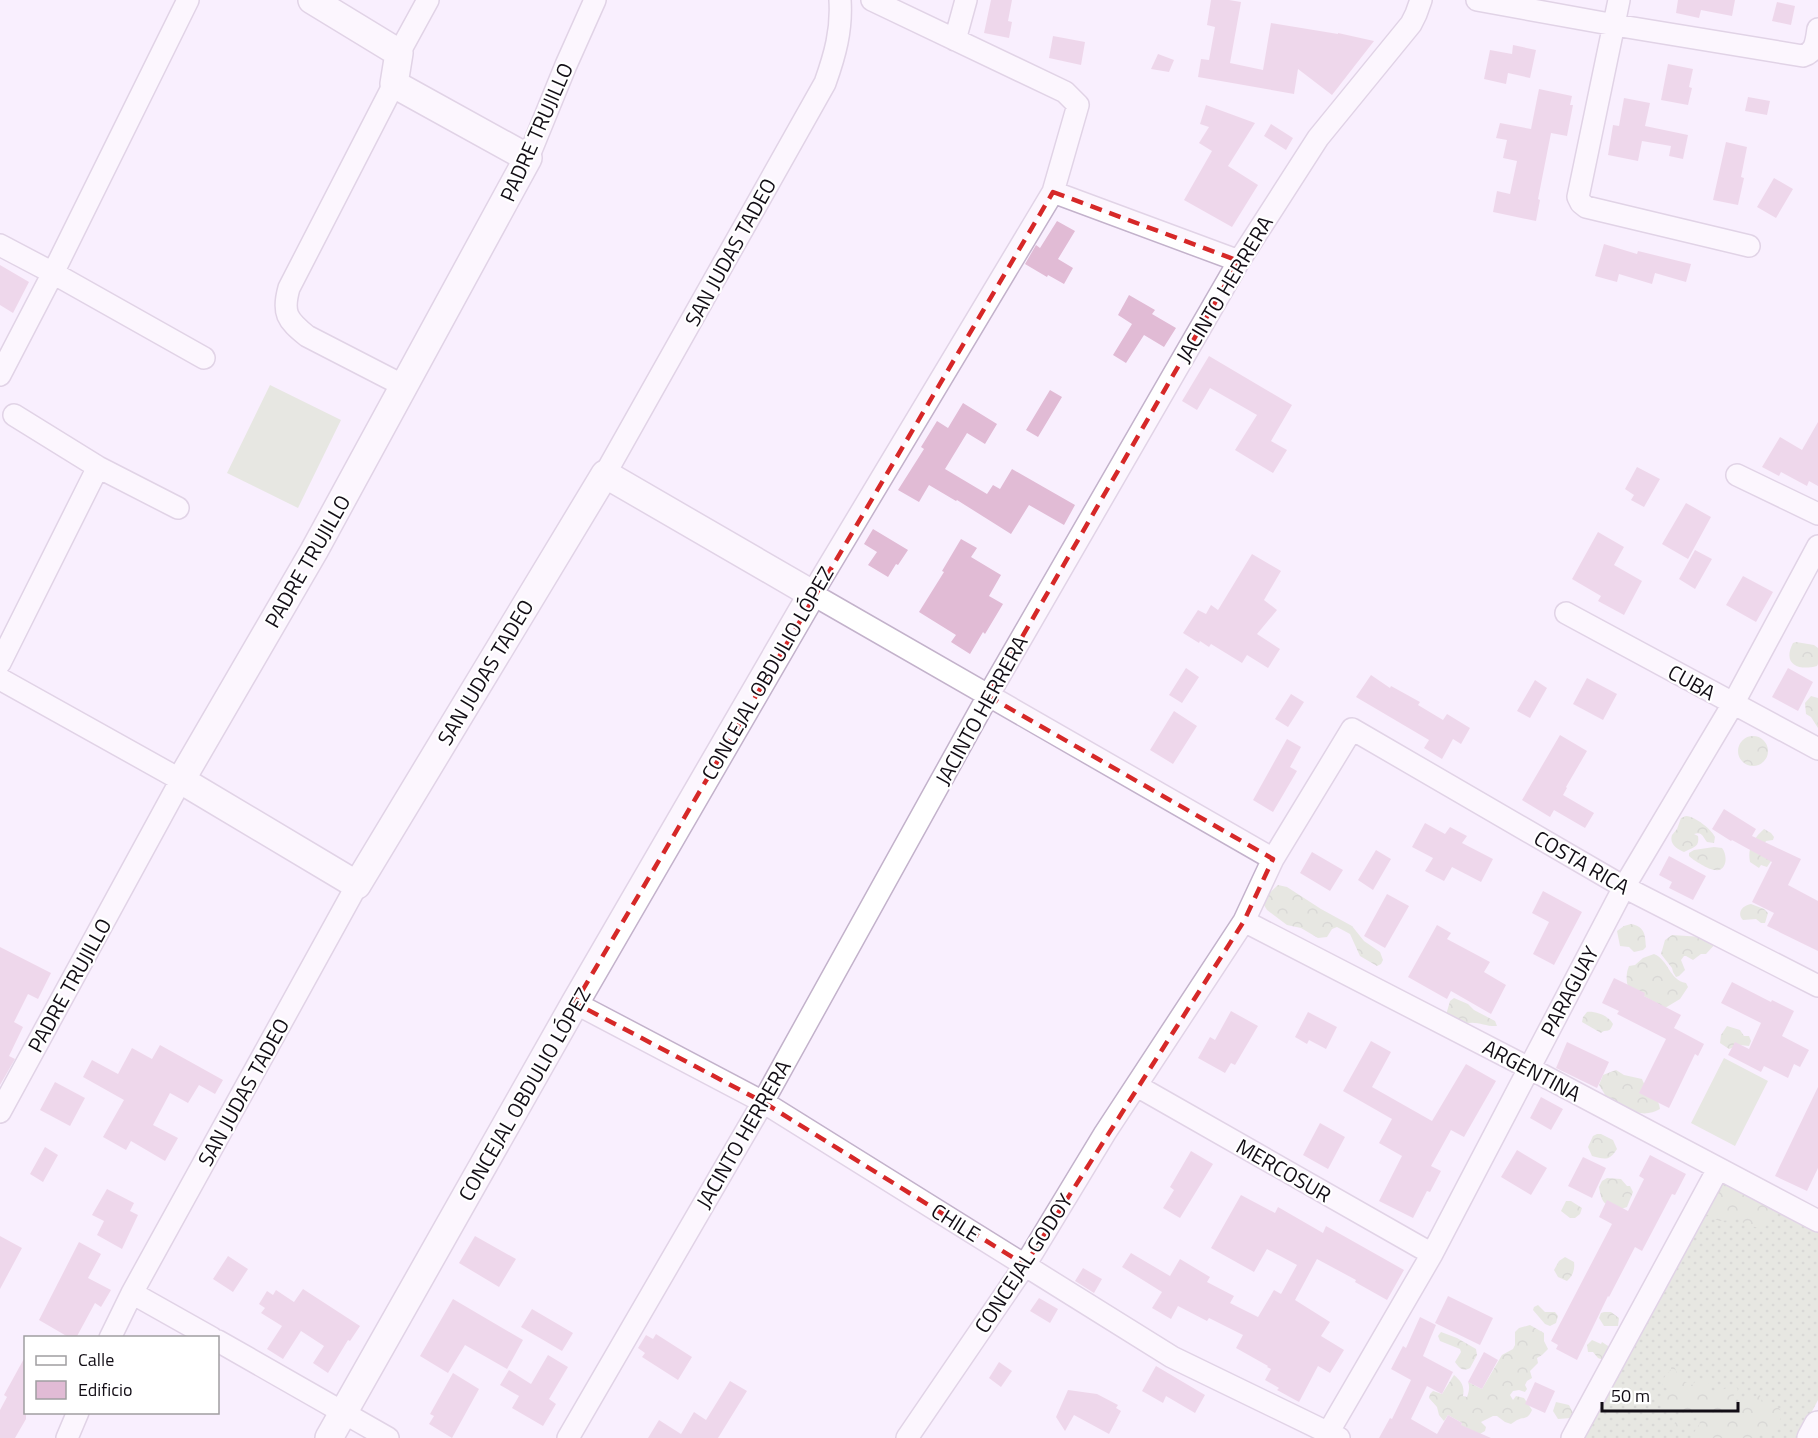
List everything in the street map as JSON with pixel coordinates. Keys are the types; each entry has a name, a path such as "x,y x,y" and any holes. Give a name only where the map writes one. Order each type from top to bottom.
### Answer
{"street":[{"path":"0,375 188,0"},
{"path":"312,0 399,53"},
{"path":"404,386 306,336 286,316 285,303 289,288 394,84 399,53 428,0"},
{"name":"PADRE TRUJILLO","path":"0,1112 181,780 314,551 528,158 566,65 596,0"},
{"name":"SAN JUDAS TADEO","path":"111,1336 132,1293 357,885 605,474 825,83 836,50 841,20 840,0"},
{"name":"CONCEJAL OBDULIO LÓPEZ","path":"329,1438 575,1003 812,594 1053,192 1078,105 1065,92 872,0"},
{"path":"955,40 966,0"},
{"name":"JACINTO HERRERA","path":"567,1438 763,1102 988,696 1239,261 1311,147 1411,24 1421,0"},
{"path":"1476,0 1615,26 1803,56 1809,54 1814,48 1818,29"},
{"path":"1619,0 1579,201 1586,207 1749,246"},
{"path":"394,84 528,158"},
{"path":"1053,192 1239,261"},
{"path":"0,245 204,358"},
{"path":"14,415 98,467 177,508"},
{"path":"0,663 98,467"},
{"path":"605,474 1273,860"},
{"path":"1737,474 1818,514"},
{"name":"PARAGUAY","path":"1331,1436 1432,1254 1624,887 1733,704 1818,546"},
{"name":"CUBA","path":"1566,613 1818,749"},
{"path":"0,678 181,780 357,885"},
{"name":"CONCEJAL GODOY","path":"907,1438 1025,1265 1060,1205 1244,921 1273,860 1352,729"},
{"name":"COSTA RICA","path":"1352,729 1624,887 1818,986"},
{"name":"ARGENTINA","path":"1244,921 1818,1221"},
{"name":"CHILE","path":"575,1003 763,1102 1173,1357 1331,1436"},
{"name":"MERCOSUR","path":"1137,1086 1432,1254"},
{"path":"1572,1438 1718,1169"},
{"path":"132,1293 208,1336"},
{"path":"219,1342 388,1438"},
{"path":"67,1438 78,1414"},
{"path":"1811,1438 1818,1425"}],"highlighted area":[{"path":"1053,192 1239,261 988,696 1273,859 1244,921 1025,1265 763,1102 575,1003"}],"green space":[{"path":"270,385 341,420 298,508 227,473"},
{"path":"1796,642 1814,645 1818,648 1817,666 1798,666 1791,661 1790,650"},
{"path":"1811,696 1818,698 1818,728 1811,717 1806,714 1805,703"},
{"path":"1753,736 1764,740 1768,751 1764,762 1753,766 1742,762 1738,751 1742,740"},
{"path":"1686,816 1707,827 1715,837 1714,843 1707,842 1702,835 1697,833 1694,834 1698,836 1698,843 1692,848 1684,852 1674,846 1672,835 1681,818"},
{"path":"1764,829 1774,837 1773,840 1765,843 1771,861 1767,867 1761,865 1759,868 1750,862 1750,848"},
{"path":"1722,848 1725,855 1724,866 1719,870 1705,867 1689,856 1689,853 1694,850"},
{"path":"1278,885 1287,887 1352,926 1364,941 1380,952 1383,960 1381,964 1377,966 1360,956 1350,934 1337,927 1332,929 1327,937 1318,938 1301,928 1287,925 1267,910 1262,902"},
{"path":"1751,904 1768,913 1765,923 1756,919 1743,920 1740,915 1741,910"},
{"path":"1631,924 1639,927 1643,932 1646,947 1643,950 1634,952 1629,947 1620,946 1617,931"},
{"path":"1672,935 1702,937 1717,942 1706,954 1701,954 1693,960 1684,956 1681,960 1685,970 1676,977 1661,954 1665,940"},
{"path":"1654,954 1663,961 1676,978 1686,983 1688,987 1680,999 1665,1008 1628,987 1627,984 1629,966"},
{"path":"1454,998 1495,1021 1497,1026 1470,1023 1461,1026 1446,1015 1450,1001"},
{"path":"1587,1012 1605,1016 1613,1024 1612,1027 1601,1033 1582,1022"},
{"path":"1727,1026 1740,1030 1744,1036 1749,1036 1751,1041 1749,1046 1740,1045 1729,1049 1720,1043 1721,1035"},
{"path":"1724,1058 1768,1081 1735,1146 1691,1123"},
{"path":"1616,1070 1624,1075 1642,1079 1660,1109 1648,1113 1637,1112 1632,1116 1609,1101 1599,1085 1603,1075"},
{"path":"1597,1134 1613,1140 1617,1149 1609,1158 1592,1156 1588,1147 1593,1136"},
{"path":"1607,1178 1621,1179 1627,1186 1630,1186 1633,1192 1627,1207 1616,1208 1603,1201 1599,1187"},
{"path":"1720,1178 1818,1229 1818,1400 1798,1438 1583,1438"},
{"path":"1735,1185 1764,1200 1768,1205 1773,1216 1764,1228 1742,1222 1738,1216 1734,1220 1719,1221 1702,1212 1708,1198"},
{"path":"1566,1201 1571,1201 1582,1208 1580,1214 1575,1218 1570,1218 1561,1211"},
{"path":"1565,1257 1574,1262 1574,1270 1567,1281 1558,1277 1554,1270 1559,1261"},
{"path":"1538,1305 1545,1312 1555,1312 1558,1316 1556,1323 1550,1326 1545,1324 1533,1310"},
{"path":"1604,1312 1611,1312 1619,1318 1618,1326 1604,1326 1599,1318"},
{"path":"1530,1325 1544,1333 1544,1341 1548,1349 1537,1358 1538,1363 1530,1371 1532,1378 1525,1385 1527,1389 1525,1392 1513,1391 1510,1395 1513,1400 1516,1396 1524,1398 1532,1410 1530,1413 1527,1417 1511,1424 1493,1416 1481,1422 1486,1427 1485,1431 1478,1435 1454,1438 1462,1423 1448,1415 1444,1421 1429,1398 1430,1394 1433,1391 1442,1394 1454,1375 1462,1384 1463,1396 1467,1397 1468,1382 1482,1389 1502,1355 1513,1349 1515,1332 1519,1328"},
{"path":"1441,1332 1476,1349 1477,1355 1470,1368 1460,1368 1455,1362 1461,1352 1460,1349 1440,1341 1438,1336"},
{"path":"1592,1340 1601,1344 1602,1342 1611,1348 1606,1361 1598,1358 1593,1352 1588,1352 1587,1345"},
{"path":"1671,1365 1683,1380 1692,1385 1697,1376 1704,1381 1711,1377 1713,1379 1704,1389 1707,1391 1716,1392 1734,1386 1738,1389 1730,1401 1735,1405 1760,1395 1762,1403 1773,1404 1780,1409 1780,1421 1777,1428 1768,1436 1760,1430 1754,1438 1700,1438 1693,1434 1700,1423 1697,1417 1692,1417 1688,1423 1679,1427 1673,1425 1681,1415 1679,1410 1663,1407 1661,1402 1668,1395 1669,1390 1663,1386 1663,1381 1671,1370"},
{"path":"1556,1402 1569,1405 1573,1413 1571,1418 1558,1419 1553,1411"}],"building":[{"path":"991,0 1012,0 1008,21 1012,22 1009,38 984,33"},
{"path":"1211,0 1241,2 1230,63 1263,70 1271,23 1374,41 1332,95 1298,69 1294,94 1198,77 1201,59 1209,60 1215,27 1207,25"},
{"path":"1678,0 1735,0 1732,16 1701,10 1699,18 1676,13"},
{"path":"1777,2 1795,6 1791,25 1772,21"},
{"path":"1053,36 1085,42 1081,65 1049,58"},
{"path":"1513,45 1536,50 1530,78 1508,73 1506,84 1484,79 1490,50 1512,54"},
{"path":"1158,54 1174,60 1169,72 1151,69"},
{"path":"1668,64 1693,69 1688,105 1661,100"},
{"path":"1539,89 1572,96 1570,105 1573,105 1567,136 1551,133 1536,221 1493,212 1497,191 1510,194 1517,161 1503,158 1507,140 1496,138 1500,123 1531,129"},
{"path":"1748,97 1770,101 1767,115 1745,111"},
{"path":"1624,98 1650,103 1645,126 1688,135 1683,159 1669,156 1671,146 1642,141 1638,161 1608,155 1613,125 1619,126"},
{"path":"1206,105 1255,123 1228,166 1258,185 1232,227 1184,200 1212,151 1199,143 1209,127 1200,124"},
{"path":"1271,124 1293,138 1286,150 1264,136"},
{"path":"1726,142 1747,147 1738,205 1713,200"},
{"path":"1774,178 1793,189 1776,218 1757,207"},
{"path":"1057,221 1075,231 1058,259 1073,268 1064,284 1025,264 1036,245 1040,248"},
{"path":"1604,244 1637,254 1638,251 1691,264 1686,282 1655,273 1652,284 1619,274 1617,282 1595,276"},
{"path":"0,265 29,282 13,313 0,305"},
{"path":"1129,295 1155,310 1152,314 1176,328 1164,347 1144,335 1126,363 1113,355 1132,324 1118,315"},
{"path":"1209,356 1292,405 1271,441 1287,450 1273,473 1235,450 1257,415 1210,388 1197,410 1182,401"},
{"path":"1050,390 1062,397 1038,437 1026,430"},
{"path":"963,403 997,424 985,444 967,433 945,469 987,494 993,485 1000,489 1012,469 1075,505 1064,525 1029,505 1011,534 929,485 919,502 898,490 924,449 921,447 937,421 948,428"},
{"path":"1818,422 1818,486 1809,481 1807,486 1781,472 1779,476 1762,467 1780,437 1802,450"},
{"path":"1637,467 1660,479 1644,507 1631,500 1634,495 1625,489"},
{"path":"1686,503 1711,517 1688,559 1662,544"},
{"path":"873,529 908,550 888,577 868,565 877,552 864,544"},
{"path":"1598,532 1624,547 1614,565 1642,581 1624,615 1598,601 1601,596 1572,579"},
{"path":"961,539 977,548 971,557 1001,575 989,596 1003,604 970,654 951,642 956,635 919,612"},
{"path":"1695,550 1712,559 1695,589 1679,579"},
{"path":"1252,554 1281,571 1264,600 1277,610 1257,634 1280,649 1268,668 1247,655 1242,663 1211,644 1209,647 1183,633 1198,610 1206,614 1211,605 1218,610"},
{"path":"1743,576 1773,592 1756,622 1726,605"},
{"path":"1186,668 1199,677 1182,703 1169,695"},
{"path":"1788,668 1813,682 1798,711 1772,697"},
{"path":"1371,675 1390,688 1391,686 1420,702 1418,705 1443,720 1447,714 1470,728 1461,744 1453,739 1442,759 1424,748 1429,740 1356,697"},
{"path":"1587,678 1617,694 1603,720 1573,704"},
{"path":"1535,680 1547,688 1530,718 1517,711"},
{"path":"1291,694 1304,702 1288,727 1275,719"},
{"path":"1174,711 1197,726 1173,764 1150,750"},
{"path":"1560,735 1587,751 1563,795 1594,813 1585,828 1554,810 1550,817 1522,800"},
{"path":"1287,739 1301,747 1290,767 1297,771 1273,812 1253,800"},
{"path":"1724,809 1756,829 1752,836 1801,859 1788,885 1818,901 1818,951 1767,926 1774,913 1752,902 1772,862 1712,829"},
{"path":"1425,823 1445,834 1450,827 1467,836 1462,843 1493,859 1481,882 1452,867 1444,881 1425,871 1433,858 1412,847"},
{"path":"1376,850 1391,859 1373,890 1358,880"},
{"path":"1312,852 1343,870 1330,891 1300,873"},
{"path":"1669,856 1706,876 1693,900 1669,888 1672,882 1659,875"},
{"path":"1543,891 1582,912 1554,965 1533,954 1549,922 1532,913"},
{"path":"1387,894 1409,906 1385,948 1364,936"},
{"path":"1437,925 1451,933 1447,939 1490,962 1484,972 1506,985 1491,1014 1451,991 1447,999 1408,977"},
{"path":"0,947 51,973 38,999 28,994 14,1022 23,1027 9,1056 15,1059 0,1085"},
{"path":"1614,978 1645,993 1644,996 1681,1015 1674,1028 1704,1044 1698,1056 1695,1054 1669,1108 1639,1093 1666,1039 1617,1014 1619,1011 1602,1003"},
{"path":"1732,982 1794,1011 1782,1036 1809,1050 1800,1067 1794,1064 1788,1078 1764,1066 1761,1072 1728,1055 1735,1042 1749,1049 1761,1023 1721,1003"},
{"path":"1231,1011 1258,1026 1235,1065 1231,1063 1225,1073 1198,1058 1210,1037 1215,1040"},
{"path":"1308,1012 1337,1027 1326,1049 1309,1040 1307,1044 1295,1037"},
{"path":"1371,1041 1391,1052 1372,1087 1432,1121 1466,1064 1496,1081 1464,1137 1451,1130 1431,1166 1441,1171 1413,1218 1379,1201 1402,1156 1379,1143 1392,1119 1343,1091"},
{"path":"1567,1042 1609,1062 1597,1088 1556,1068"},
{"path":"160,1045 223,1080 215,1094 199,1085 188,1103 170,1093 153,1125 178,1138 165,1161 131,1141 126,1150 103,1137 124,1100 83,1077 92,1060 118,1074 132,1048 152,1059"},
{"path":"55,1082 85,1098 70,1126 40,1110"},
{"path":"1818,1087 1818,1168 1807,1191 1775,1176"},
{"path":"1541,1097 1563,1109 1551,1130 1530,1118"},
{"path":"1320,1123 1345,1137 1328,1169 1303,1155"},
{"path":"45,1147 58,1155 43,1182 30,1174"},
{"path":"1517,1150 1547,1168 1531,1195 1501,1177"},
{"path":"1191,1151 1213,1164 1180,1218 1163,1208 1174,1190 1170,1187"},
{"path":"1650,1155 1686,1174 1675,1195 1672,1194 1642,1251 1635,1247 1577,1360 1556,1349 1558,1345 1551,1341 1612,1224 1599,1217 1607,1200 1628,1211 1644,1179 1639,1176"},
{"path":"1583,1157 1606,1168 1592,1198 1568,1186"},
{"path":"107,1189 134,1203 130,1211 138,1215 122,1249 97,1235 104,1221 92,1215"},
{"path":"1241,1195 1275,1213 1278,1207 1323,1233 1326,1226 1404,1270 1387,1300 1317,1259 1295,1300 1330,1322 1321,1336 1344,1350 1330,1373 1318,1366 1299,1402 1277,1390 1279,1388 1265,1380 1271,1369 1268,1366 1236,1348 1243,1335 1209,1318 1207,1321 1178,1306 1171,1319 1152,1308 1162,1292 1122,1267 1131,1253 1170,1276 1180,1259 1210,1277 1207,1282 1234,1296 1230,1303 1258,1317 1274,1290 1281,1294 1297,1265 1267,1249 1254,1272 1211,1248"},
{"path":"0,1236 22,1248 0,1289"},
{"path":"475,1236 516,1259 499,1287 459,1263"},
{"path":"79,1242 101,1254 88,1278 111,1290 101,1307 95,1303 77,1336 67,1336 39,1320"},
{"path":"228,1256 248,1269 233,1292 213,1279"},
{"path":"1083,1268 1102,1279 1094,1293 1075,1281"},
{"path":"303,1289 360,1326 350,1341 348,1340 328,1373 313,1363 324,1346 301,1331 283,1359 267,1349 282,1326 261,1313 265,1308 259,1304 267,1291 273,1295 276,1290 294,1302"},
{"path":"1448,1296 1493,1318 1480,1345 1435,1323"},
{"path":"1039,1298 1058,1309 1050,1323 1030,1311"},
{"path":"453,1299 523,1340 507,1369 465,1345 448,1373 420,1356"},
{"path":"532,1309 573,1333 562,1351 521,1327"},
{"path":"1420,1317 1436,1325 1423,1356 1453,1372 1442,1394 1427,1386 1411,1419 1437,1434 1448,1415 1462,1423 1461,1425 1491,1438 1379,1438 1390,1418 1392,1419 1411,1380 1391,1369 1403,1346 1406,1348"},
{"path":"656,1334 692,1357 678,1380 642,1357 645,1353 638,1348 646,1335 653,1339"},
{"path":"1484,1352 1498,1360 1482,1389 1468,1382"},
{"path":"548,1355 568,1367 549,1399 556,1404 543,1426 512,1408 519,1396 500,1385 509,1370 531,1384"},
{"path":"24,1359 24,1414 26,1414 26,1419 15,1438 0,1438 0,1410 7,1397 4,1395"},
{"path":"999,1362 1012,1371 1001,1387 989,1378"},
{"path":"1156,1366 1205,1395 1195,1413 1166,1396 1163,1403 1142,1391"},
{"path":"453,1373 479,1389 452,1438 429,1424 434,1416 430,1414"},
{"path":"730,1381 747,1391 718,1438 648,1438 659,1420 681,1434 694,1412 706,1420"},
{"path":"1535,1382 1555,1391 1545,1413 1525,1404"},
{"path":"1068,1390 1097,1394 1118,1405 1116,1408 1121,1411 1109,1434 1074,1415 1065,1431 1056,1417"}]}
